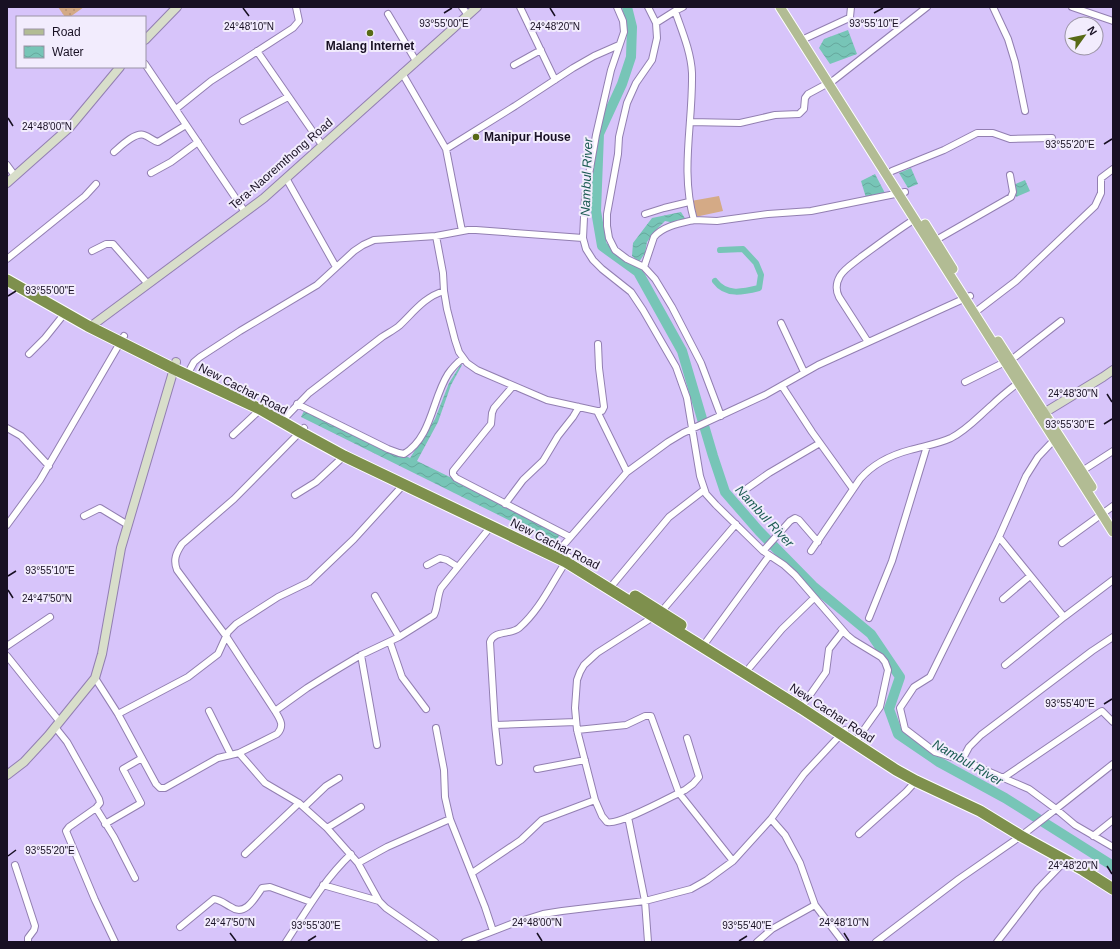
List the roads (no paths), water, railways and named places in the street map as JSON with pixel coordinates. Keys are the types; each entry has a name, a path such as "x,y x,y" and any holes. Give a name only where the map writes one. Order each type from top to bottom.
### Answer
{"highway":[{"name":"New Cachar Road","path":"7,273 93,325"},
{"name":"New Cachar Road","path":"7,280 65,314 123,339 175,366 233,388 344,456 406,483 614,583 657,615"},
{"name":"New Cachar Road","path":"302,430 406,483"},
{"name":"New Cachar Road","path":"567,560 657,615 750,667 760,678 805,702 883,762 916,781 1071,856 1113,882"},
{"name":"New Cachar Road","path":"705,643 843,732 858,738 902,767 982,806 1113,889"}],"main road":[{"path":"780,7 892,171 915,219 1042,414 1082,471 1113,522"},
{"path":"786,7 806,38 831,82 902,193 936,240 967,297 978,310 1008,361 1018,383 1042,414 1054,440 1107,511 1113,532"}],"street":[{"path":"146,39 177,7"},
{"path":"176,109 211,81 293,28 299,21 296,7"},
{"path":"462,7 468,15"},
{"name":"Tera-Naoremthong Road","path":"93,325 264,198 477,7"},
{"path":"520,7 555,80"},
{"path":"617,7 623,21 624,32 612,70 596,135 585,197 583,238 586,249 593,260 631,292 676,367 682,380 695,428 700,476 704,490 716,505 769,556 784,565 795,575 843,631 853,640 881,656 885,662 888,670 880,708 858,738"},
{"path":"648,7 656,23 657,38 652,60 636,83 627,103 619,137 618,154 607,214 609,238 615,250 626,259 644,267 655,279 672,307 703,367 721,416"},
{"path":"656,23 682,7"},
{"path":"806,38 847,19 850,16 851,7"},
{"path":"690,122 740,122 775,115 799,114 804,109 806,95 831,82 927,7"},
{"path":"994,7 1008,39 1015,62 1025,111"},
{"path":"1072,7 1113,21"},
{"path":"675,11 686,42 692,74 687,171 689,202 694,220"},
{"path":"388,14 416,61"},
{"path":"446,149 594,56 619,45"},
{"path":"514,65 541,50"},
{"path":"257,51 322,146"},
{"path":"146,65 246,212"},
{"path":"7,183 70,127 119,68"},
{"path":"402,73 446,149 462,232"},
{"path":"243,121 288,97"},
{"path":"114,152 138,135 146,135 158,142 186,125"},
{"path":"892,171 944,150 977,134 993,133 1010,139 1052,138"},
{"path":"151,173 172,162 198,142"},
{"path":"7,165 15,176"},
{"path":"978,310 1003,292 1026,272 1095,206 1101,193 1101,178 1113,169"},
{"path":"936,240 1011,197 1013,192 1010,175"},
{"path":"286,178 336,267"},
{"path":"7,259 85,196 96,184"},
{"path":"644,267 654,237 675,225 694,220 718,221 812,210 902,193"},
{"path":"645,214 689,202"},
{"path":"868,342 839,297 837,292 838,279 850,266 894,232 915,219"},
{"path":"189,372 197,360 208,352 317,285 363,245 374,240 436,236 476,230 583,238"},
{"path":"436,236 443,273 447,309 455,340 463,358 472,368 547,400 578,408 602,411 604,407 599,368 598,344"},
{"path":"92,252 106,244 113,244 148,284"},
{"path":"283,419 297,404 318,386 358,357 382,337 399,326 424,302 437,293 444,291"},
{"path":"556,554 627,472 668,442 765,395 804,372 967,297"},
{"path":"29,354 65,314"},
{"path":"965,382 1008,361 1061,321"},
{"path":"781,323 804,372"},
{"path":"7,525 49,466 123,339"},
{"path":"297,404 388,449 399,454 404,454 416,443 424,432 448,374 463,358"},
{"path":"7,775 24,762 58,725 95,678 102,654 121,548 175,366"},
{"path":"1042,414 1113,370"},
{"path":"811,551 865,472 890,456 950,438 964,430 1018,383"},
{"path":"513,386 494,408 491,425 467,453 453,473 456,478 570,537"},
{"path":"782,386 853,489"},
{"path":"233,435 262,407"},
{"path":"506,504 523,480 543,461 558,436 578,408"},
{"path":"597,411 627,472"},
{"path":"7,428 13,430 21,436 49,466"},
{"path":"95,678 118,714 156,784 160,788 165,788 218,758 239,753 279,732 282,725 275,711 226,636 174,564 176,554 185,541 234,499 302,430"},
{"path":"1054,440 1038,457 1030,469 999,537 930,677 914,687 900,708 905,730 935,752 962,760 1029,789 1075,825 1113,847"},
{"path":"742,492 769,473 820,443"},
{"path":"869,618 892,561 927,446"},
{"path":"1082,471 1113,451"},
{"path":"295,495 316,482 344,456"},
{"path":"118,714 188,677 218,654 226,636 236,624 278,598 309,582 354,540 406,483"},
{"path":"614,583 669,517 704,490"},
{"path":"84,516 100,508 128,525"},
{"path":"1062,543 1107,511"},
{"path":"764,550 790,521 795,518 799,520 818,542"},
{"path":"275,711 307,688 361,656 399,637 434,615 441,588 493,524"},
{"path":"687,738 699,777 693,784 679,793 628,817 613,823 607,822 602,816 595,800 577,730 575,708 577,680 584,665 597,653 657,615 736,524"},
{"path":"999,537 1064,617"},
{"path":"705,643 769,556"},
{"path":"427,565 440,558 447,560 458,567"},
{"path":"499,762 495,725 491,639 497,635 519,628 543,598 567,560"},
{"path":"1003,598 1030,576"},
{"path":"1005,665 1064,617 1113,580"},
{"path":"375,596 399,637"},
{"path":"750,667 782,629 814,598"},
{"path":"7,646 50,617"},
{"path":"805,702 826,672 829,649 843,631"},
{"path":"962,760 969,746 981,735 1092,651 1113,637"},
{"path":"390,642 402,677 426,709"},
{"path":"7,656 58,725 98,795 100,803 96,808 69,827 66,831 95,900 115,942"},
{"path":"361,656 377,745"},
{"path":"209,711 231,754"},
{"path":"1003,778 1100,712 1102,711 1113,722"},
{"path":"577,730 626,725 645,716 650,716 679,793 733,861"},
{"path":"495,725 576,722"},
{"path":"436,728 444,770 445,797 450,818 493,931"},
{"path":"466,942 536,916 562,910 645,901 691,889 707,880 733,861 771,819 804,774 843,732"},
{"path":"239,753 265,783 302,805 327,828 351,854 379,901 386,908 435,942"},
{"path":"105,824 142,803 123,769 142,758"},
{"path":"537,769 585,760"},
{"path":"876,942 960,879 1025,833 1113,764"},
{"path":"244,854 302,805 326,786 339,778"},
{"path":"859,834 906,792 916,781"},
{"path":"472,873 521,840 542,820 595,800"},
{"path":"327,828 361,807"},
{"path":"96,808 114,837 135,878"},
{"path":"628,817 645,901 648,942"},
{"path":"358,864 387,847 450,818"},
{"path":"771,819 785,835 800,863 815,905 843,942"},
{"path":"1093,836 1113,820"},
{"path":"286,942 323,885 351,854"},
{"path":"997,942 1038,889 1066,860"},
{"path":"15,865 35,926 28,938 28,942"},
{"path":"323,885 379,901"},
{"path":"180,927 214,899 220,900 235,910 240,911 246,908 262,888 266,887 270,887 311,902"},
{"path":"757,942 772,929 815,905"}],"water":[{"path":"848,30 857,54 830,64 819,48 824,39"},
{"path":"911,168 918,184 908,188 899,173"},
{"path":"875,174 886,195 867,201 861,181"},
{"path":"1025,180 1030,191 1016,197 1013,185"},
{"path":"681,212 686,220 675,223 665,221 647,242 645,253 639,262 632,256 633,243 652,218"},
{"path":"461,364 462,365 451,385 438,422 417,461 505,504 560,534 555,543 301,417 305,409 410,458 435,419 449,383"}],"waterway":[{"name":"Nambul River","path":"627,7 632,27 631,57 622,84 599,134 596,211 602,246 638,272 682,351 725,492 759,531 813,586 871,634 900,677 889,709 898,734 939,762 1005,798 1113,866"},
{"path":"715,281 724,289 735,292 759,288 761,275 756,263 743,249 720,250"}],"place":[{"name":"Malang Internet","path":"370,33"},
{"name":"Manipur House","path":"476,137"}]}
